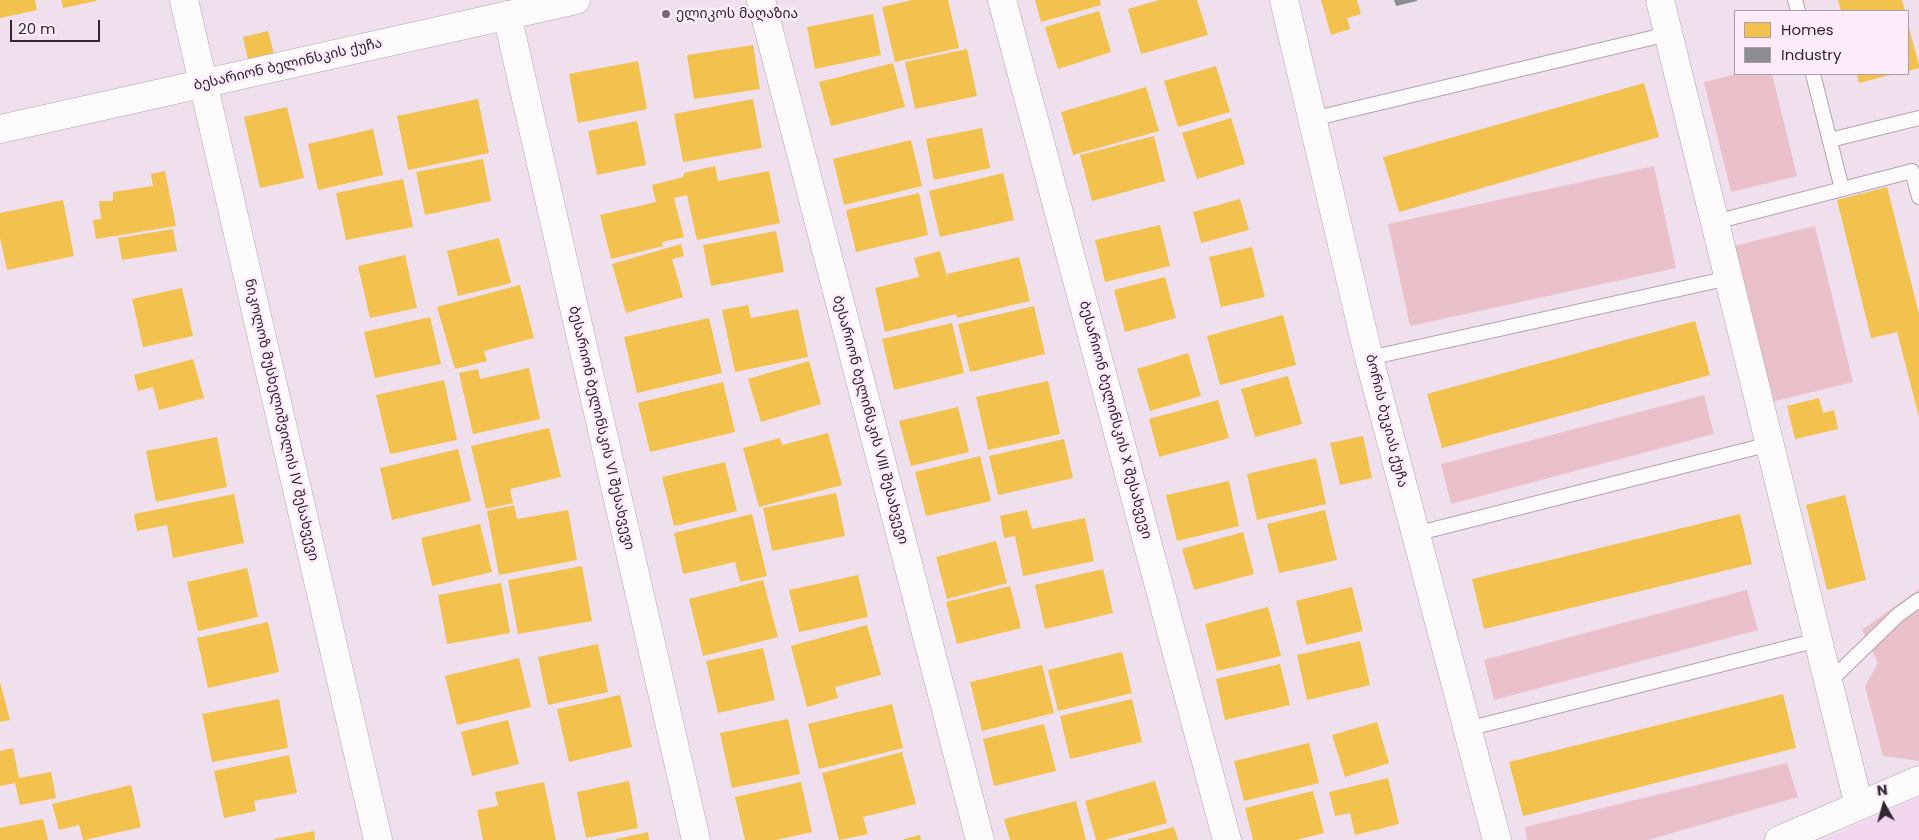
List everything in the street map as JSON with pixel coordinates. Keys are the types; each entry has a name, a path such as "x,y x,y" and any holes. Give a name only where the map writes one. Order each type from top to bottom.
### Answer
{"street":[{"name":"ნიკოლოზ მუსხელიშვილის IV შესახვევი","path":"184,0 378,840"},
{"name":"ბესარიონ ბელინსკის ქუჩა","path":"0,129 573,0"},
{"name":"ბესარიონ ბელინსკის VIII შესახვევი","path":"761,0 980,840"},
{"name":"ბესარიონ ბელინსკის X შესახვევი","path":"1002,0 1227,840"},
{"name":"ბორის ბუკიას ქუჩა","path":"1284,0 1370,358 1496,840"},
{"path":"1660,0 1818,640 1827,684 1859,806"},
{"name":"ბესარიონ ბელინსკის VI შესახვევი","path":"507,15 696,840"},
{"path":"1779,840 1919,780"}],"lane":[{"path":"1312,119 1668,34"},
{"path":"1813,75 1842,188"},
{"path":"1830,140 1919,118"},
{"path":"1715,222 1912,171 1919,198"},
{"path":"1370,358 1729,278"},
{"path":"1415,534 1770,444"},
{"path":"1827,684 1898,615 1919,600"},
{"path":"1467,729 1818,640"}],"shaded area":[{"path":"1734,74 1772,75 1797,176 1731,192 1704,82"},
{"path":"1654,166 1676,268 1410,326 1388,224"},
{"path":"1815,226 1853,382 1771,402 1733,246"},
{"path":"1704,395 1714,434 1451,504 1441,464"},
{"path":"1919,589 1919,761 1883,756 1865,686 1878,663 1862,630"},
{"path":"1747,590 1758,630 1494,700 1484,660"},
{"path":"1787,763 1798,797 1648,840 1527,840 1525,827"},
{"path":"1919,797 1919,840 1823,840"}],"building: Homes":[{"path":"0,0 35,0 37,10 0,18"},
{"path":"61,0 96,0 96,1 63,8"},
{"path":"913,0 948,0 959,48 895,62 882,7"},
{"path":"1035,0 1100,0 1101,5 1041,22"},
{"path":"1159,0 1197,0 1208,35 1141,54 1128,9"},
{"path":"1321,0 1357,0 1361,14 1347,18 1350,29 1331,35"},
{"path":"1838,0 1902,0 1905,10 1841,10"},
{"path":"1099,11 1111,52 1058,69 1045,27"},
{"path":"873,14 881,55 815,69 807,27"},
{"path":"1909,28 1919,65 1919,68 1909,71"},
{"path":"268,31 275,58 249,64 243,37"},
{"path":"753,45 760,89 694,99 687,55"},
{"path":"967,49 977,96 915,109 905,62"},
{"path":"638,61 647,109 578,123 569,74"},
{"path":"893,63 905,107 831,126 819,82"},
{"path":"1216,66 1230,112 1178,127 1164,81"},
{"path":"1857,75 1890,75 1859,83"},
{"path":"1644,83 1659,137 1399,212 1383,157"},
{"path":"1146,87 1159,131 1073,155 1061,112"},
{"path":"478,99 489,153 408,170 397,116"},
{"path":"753,99 762,148 683,162 674,114"},
{"path":"287,107 304,178 260,188 244,117"},
{"path":"1231,118 1245,164 1197,179 1182,133"},
{"path":"637,121 646,165 597,175 588,131"},
{"path":"982,128 990,168 934,180 926,139"},
{"path":"373,129 383,175 318,190 308,144"},
{"path":"1154,136 1165,181 1092,201 1080,155"},
{"path":"911,140 922,186 844,205 833,159"},
{"path":"483,159 491,201 425,215 416,172"},
{"path":"715,166 718,181 769,171 780,223 697,240 687,195 674,198 684,237 662,242 663,246 611,259 600,215 656,202 652,185 683,177 684,173"},
{"path":"165,171 176,226 96,239 93,220 101,219 99,201 113,201 113,192 153,186 151,174"},
{"path":"1003,173 1014,220 940,237 929,191"},
{"path":"403,179 413,227 346,240 336,193"},
{"path":"1887,187 1919,314 1919,417 1897,332 1871,338 1837,200"},
{"path":"919,193 928,235 856,252 846,210"},
{"path":"1240,199 1249,230 1201,243 1193,212"},
{"path":"63,200 74,256 7,270 0,238 0,213"},
{"path":"1160,225 1170,266 1105,282 1095,240"},
{"path":"173,229 177,251 122,260 118,238"},
{"path":"776,231 784,272 711,286 703,245"},
{"path":"499,238 511,283 458,296 447,251"},
{"path":"681,244 684,256 672,259 683,297 626,313 612,264"},
{"path":"1252,247 1265,297 1221,307 1209,257"},
{"path":"940,251 948,280 947,274 1019,257 1030,301 957,318 956,314 885,332 875,288 919,277 914,258"},
{"path":"405,255 417,308 370,318 358,266"},
{"path":"1165,277 1176,318 1125,332 1114,290"},
{"path":"520,285 534,338 484,351 487,361 455,369 437,307"},
{"path":"182,288 193,336 143,347 132,299"},
{"path":"748,305 751,318 798,309 808,357 735,372 722,310"},
{"path":"1034,306 1045,354 970,372 958,324"},
{"path":"1283,315 1296,365 1220,385 1207,336"},
{"path":"430,317 441,364 375,378 364,332"},
{"path":"709,318 722,373 637,393 624,337"},
{"path":"1695,321 1710,375 1442,448 1427,394"},
{"path":"952,323 964,373 894,390 882,339"},
{"path":"1188,353 1201,396 1150,411 1137,369"},
{"path":"193,359 204,398 159,410 153,387 138,391 134,375"},
{"path":"809,361 821,404 761,422 748,379"},
{"path":"529,368 540,419 473,434 459,373 478,369 480,379"},
{"path":"1288,376 1302,424 1255,437 1241,389"},
{"path":"444,380 457,440 390,454 376,395"},
{"path":"1048,381 1060,434 988,450 976,397"},
{"path":"723,382 735,432 650,452 638,403"},
{"path":"1819,398 1823,413 1834,410 1838,429 1795,439 1787,406"},
{"path":"1218,400 1229,438 1159,457 1149,419"},
{"path":"958,407 969,452 911,466 899,421"},
{"path":"549,428 561,477 510,489 513,503 486,509 471,446"},
{"path":"828,433 842,485 759,507 743,448 780,438 782,445"},
{"path":"1363,436 1372,478 1340,485 1330,443"},
{"path":"217,437 227,487 156,502 146,451"},
{"path":"1064,439 1073,478 998,495 989,456"},
{"path":"458,449 471,501 392,520 380,468"},
{"path":"980,456 991,501 926,516 915,472"},
{"path":"1316,458 1326,504 1257,520 1247,474"},
{"path":"725,462 737,511 674,526 662,477"},
{"path":"1229,481 1239,526 1177,541 1166,495"},
{"path":"836,493 845,536 772,551 763,508"},
{"path":"234,494 244,543 173,558 167,525 137,531 134,514"},
{"path":"1845,495 1866,580 1827,590 1806,505"},
{"path":"514,505 517,519 568,510 577,560 499,575 487,511"},
{"path":"1027,510 1032,529 1085,518 1094,561 1023,576 1015,536 1004,538 1000,516"},
{"path":"1325,510 1337,560 1279,573 1267,524"},
{"path":"752,514 767,576 740,582 735,562 683,574 674,533"},
{"path":"1740,514 1752,564 1484,629 1472,579"},
{"path":"480,524 492,572 432,586 421,538"},
{"path":"1243,532 1254,574 1194,590 1182,549"},
{"path":"996,541 1007,583 947,599 936,557"},
{"path":"582,566 592,621 518,634 508,580"},
{"path":"247,568 258,617 198,631 187,582"},
{"path":"1103,569 1113,613 1045,629 1035,585"},
{"path":"858,575 868,617 799,632 789,590"},
{"path":"763,580 778,637 703,656 689,599"},
{"path":"501,583 510,633 447,644 438,595"},
{"path":"1010,586 1021,628 957,644 946,602"},
{"path":"1352,587 1363,631 1306,645 1296,601"},
{"path":"1268,607 1281,656 1217,671 1205,624"},
{"path":"268,622 279,672 208,688 197,638"},
{"path":"867,625 881,675 835,687 838,698 807,707 791,646"},
{"path":"1360,641 1370,685 1307,700 1297,655"},
{"path":"598,644 608,692 548,705 538,657"},
{"path":"763,648 775,700 718,713 706,661"},
{"path":"1122,652 1132,693 1058,711 1048,670"},
{"path":"519,658 531,707 457,725 445,676"},
{"path":"1280,664 1290,705 1225,720 1216,679"},
{"path":"1042,665 1054,713 982,731 970,682"},
{"path":"0,682 10,720 0,722"},
{"path":"1783,694 1796,748 1523,816 1509,762"},
{"path":"620,695 632,747 569,762 557,709"},
{"path":"279,699 288,748 212,762 202,714"},
{"path":"1132,699 1142,742 1070,759 1060,716"},
{"path":"892,704 903,748 819,769 808,724"},
{"path":"788,719 800,774 732,788 720,733"},
{"path":"508,720 519,764 472,776 461,732"},
{"path":"1377,722 1389,763 1345,777 1332,735"},
{"path":"1044,724 1056,771 994,786 983,739"},
{"path":"1309,743 1319,783 1244,801 1234,761"},
{"path":"13,748 19,778 51,772 56,798 20,805 15,783 0,786 0,751"},
{"path":"902,752 916,804 863,817 868,834 839,840 822,773"},
{"path":"289,755 297,793 254,801 256,811 224,818 214,771"},
{"path":"1388,778 1399,824 1355,835 1350,813 1335,816 1329,792"},
{"path":"629,781 638,828 586,838 577,792"},
{"path":"1155,781 1167,823 1105,840 1096,840 1085,801"},
{"path":"544,782 556,840 483,840 477,810 498,806 495,792"},
{"path":"801,782 812,832 776,840 745,840 735,797"},
{"path":"131,785 141,827 85,840 83,840 79,825 59,830 52,804"},
{"path":"1313,791 1324,833 1296,840 1253,840 1245,808"},
{"path":"1076,801 1086,840 1010,840 1004,819"},
{"path":"43,819 48,840 0,840 0,828"},
{"path":"1174,827 1178,840 1128,840 1128,839"},
{"path":"314,831 315,840 274,840 274,839"},
{"path":"648,832 649,840 616,840 616,839"},
{"path":"920,835 921,840 904,840 904,839"}],"building: Industry":[{"path":"1394,0 1417,0 1417,1 1396,6"}],"place":[{"name":"ელიკოს მაღაზია","path":"666,14"}]}
